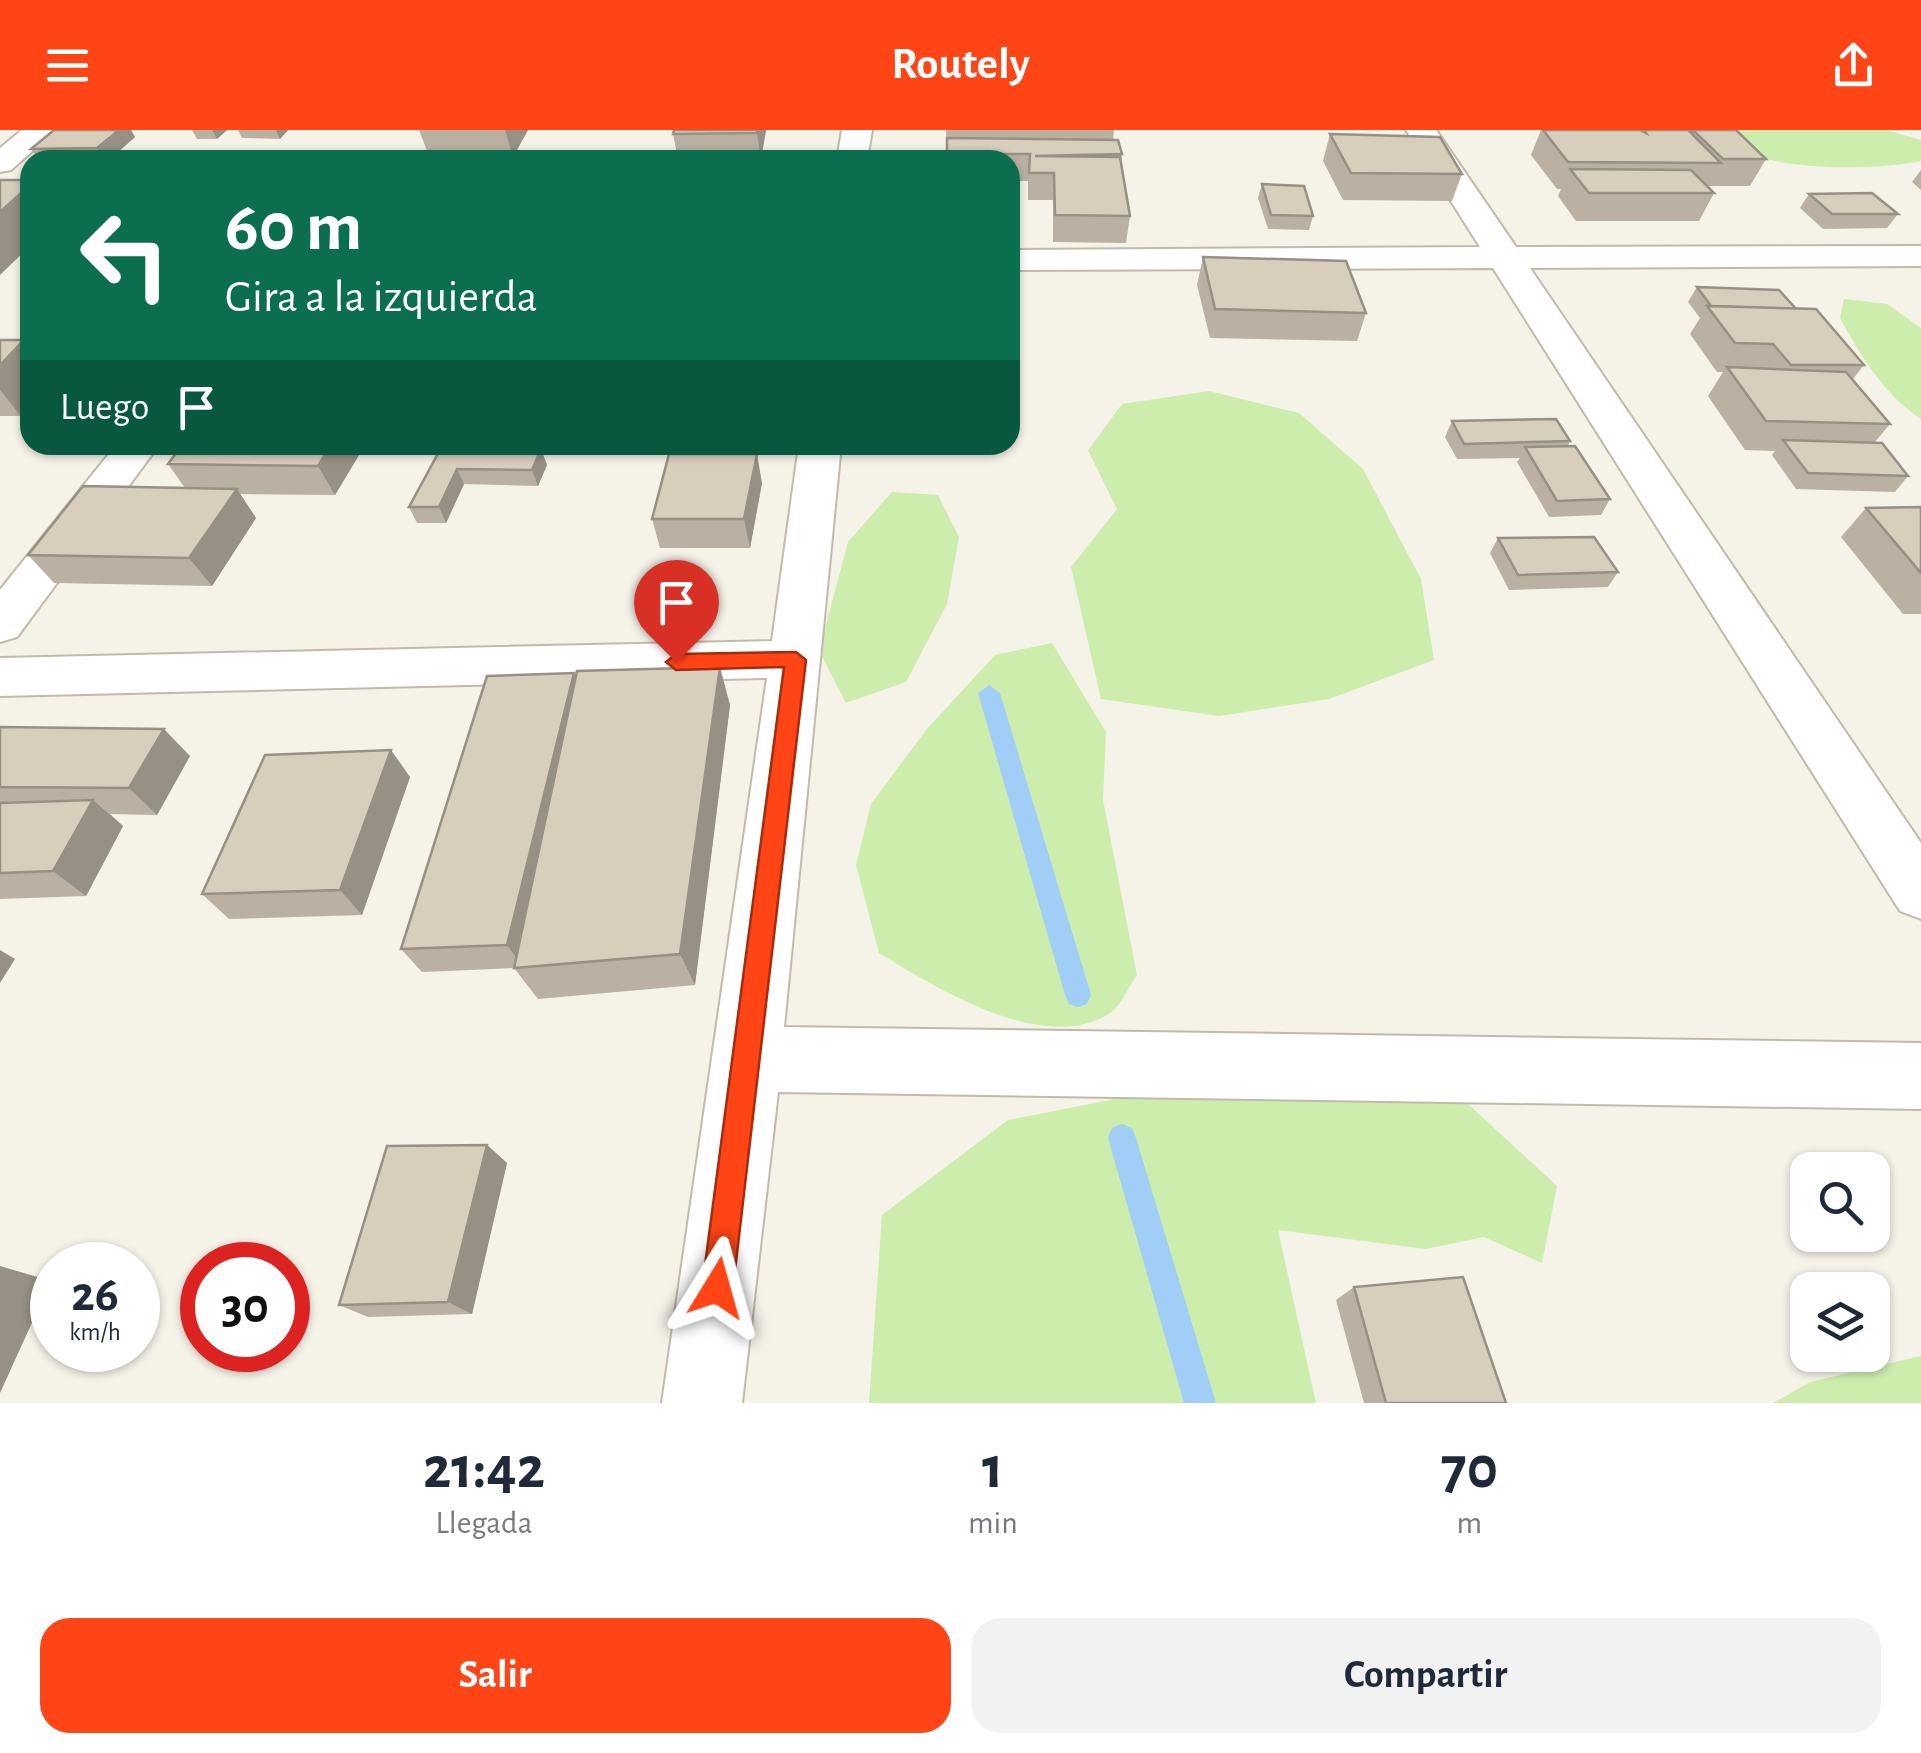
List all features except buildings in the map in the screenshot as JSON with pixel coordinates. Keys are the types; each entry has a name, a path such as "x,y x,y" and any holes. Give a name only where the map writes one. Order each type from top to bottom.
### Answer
{"street":[{"path":"1422,130 1921,894"},
{"path":"5,181 20,160"},
{"path":"1020,260 1921,256"},
{"path":"0,624 130,455"},
{"path":"702,1403 748,1059 819,455"},
{"path":"0,677 796,660"},
{"path":"748,1059 1921,1076"}],"green space":[{"path":"1714,130 1887,130 1921,140 1921,161 1858,167 1785,163 1748,152"},
{"path":"1844,299 1887,304 1921,328 1921,419 1896,399 1865,360 1840,318"},
{"path":"1209,391 1299,413 1363,469 1421,579 1434,660 1329,699 1219,716 1101,699 1071,567 1117,509 1088,450 1122,404"},
{"path":"892,492 938,495 959,537 947,604 906,682 846,703 819,651 848,542"},
{"path":"1052,643 1106,732 1103,800 1137,975 1110,1013 1084,1024 1054,1027 1023,1022 960,999 879,953 856,865 871,804 926,730 995,655"},
{"path":"1135,1095 1344,1097 1467,1103 1557,1186 1542,1263 1484,1237 1426,1249 1278,1230 1316,1403 869,1403 882,1215 1008,1120"},
{"path":"1921,1356 1921,1403 1773,1403 1810,1382 1853,1372 1890,1372 1890,1363"}],"waterway":[{"path":"989,693 1078,995"},
{"path":"1122,1138 1200,1403"}],"route":[{"path":"676,662 796,660 717,1288"}]}
